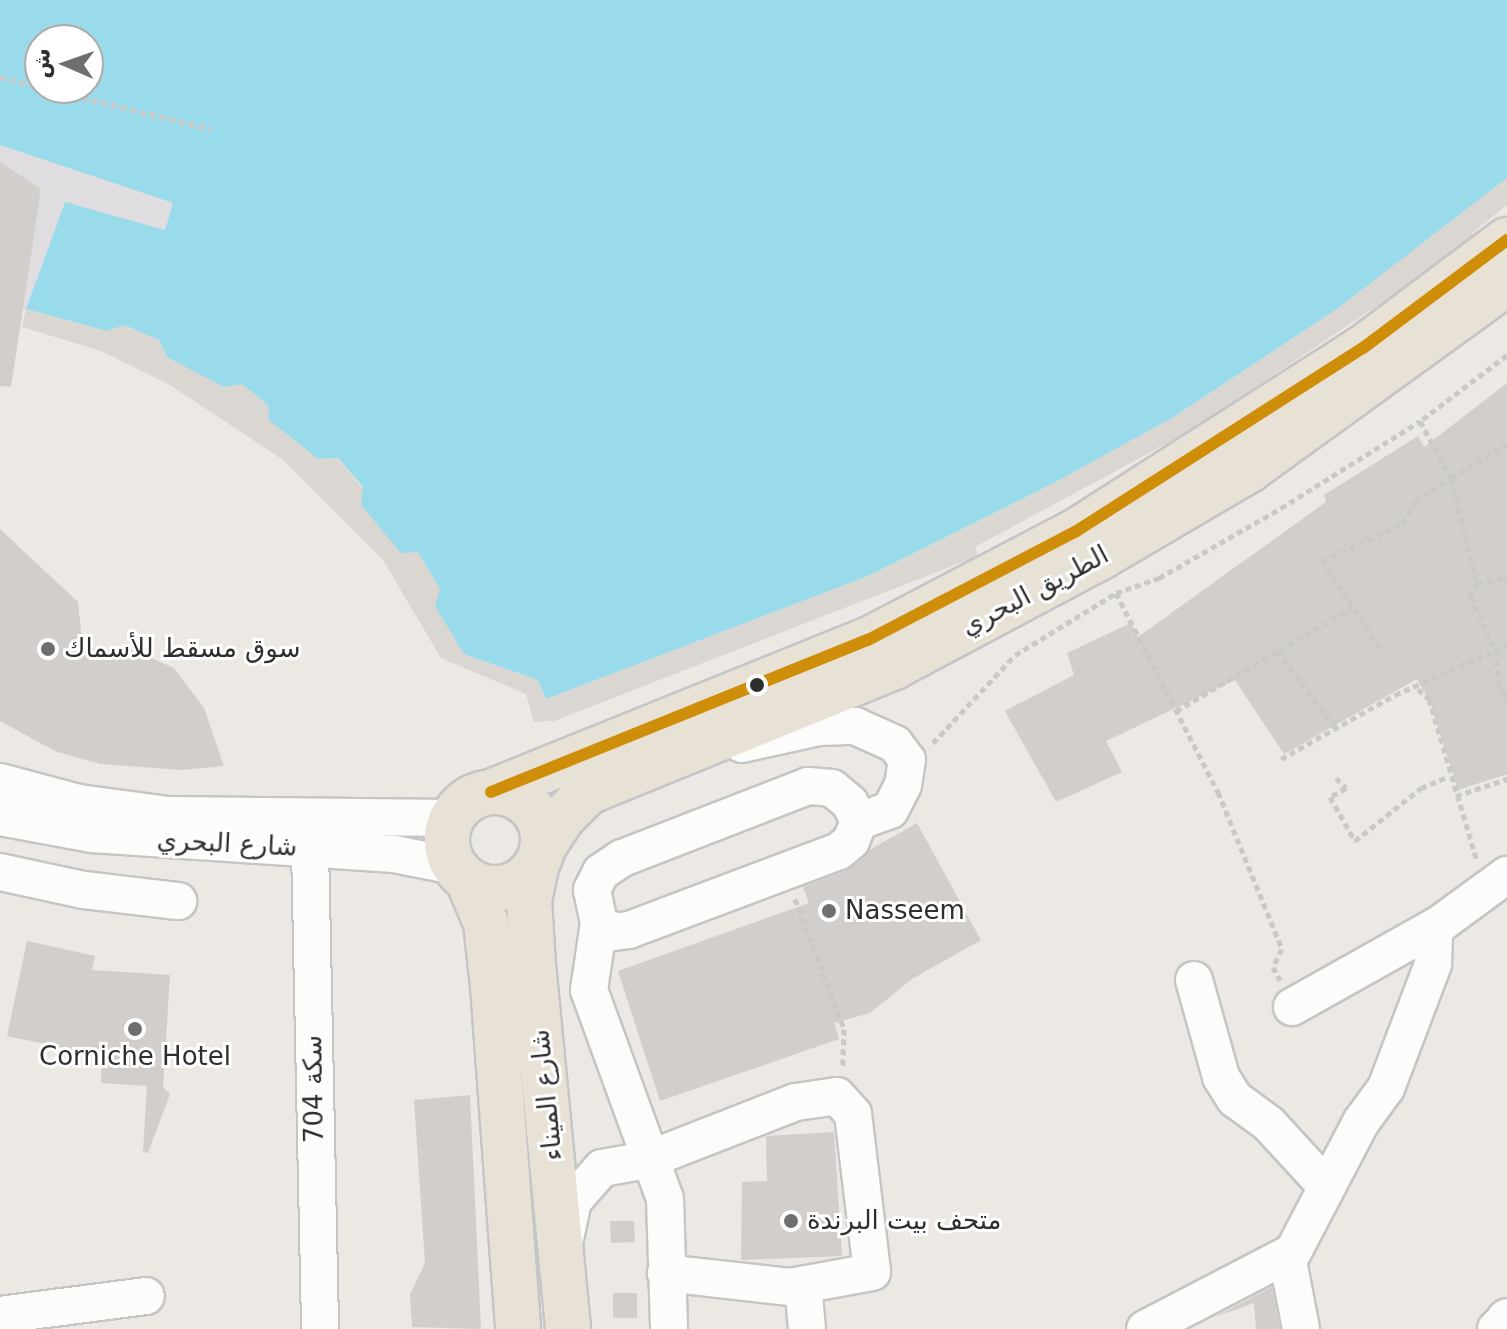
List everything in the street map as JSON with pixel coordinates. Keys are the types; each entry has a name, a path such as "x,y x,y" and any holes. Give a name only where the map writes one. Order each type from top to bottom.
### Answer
{"main road":[{"name":"الطريق البحري","path":"491,792 868,640 1075,532 1363,348 1507,240"},
{"name":"الطريق البحري","path":"540,856 562,818 588,792 647,765 894,667 1101,557 1249,470 1507,283"},
{"path":"491,792 505,793 530,807 542,834 540,856 514,884 491,887 461,873 447,842 452,818 475,796 491,792"},
{"name":"شارع الميناء","path":"540,856 529,900 568,1329"},
{"name":"شارع الميناء","path":"461,873 486,923 518,1329"}],"street":[{"path":"647,765 819,727 855,726 895,744 907,760 903,785 890,810 859,821"},
{"name":"شارع البحري","path":"0,782 79,803 168,815 452,818"},
{"path":"599,923 614,932 629,930 839,851 851,841 859,821 850,803 832,788 808,786 622,858 601,872 592,890 599,923 589,990 647,1160 665,1199 669,1329"},
{"name":"شارع البحري","path":"0,817 194,845 394,854 461,873"},
{"name":"سكة 704","path":"310,848 320,1329"},
{"path":"0,872 178,901"},
{"path":"1290,1000 1434,927 1498,881"},
{"path":"1145,1329 1287,1256 1397,1063 1433,964 1434,927"},
{"path":"1194,980 1221,1077 1235,1099 1269,1124 1325,1185"},
{"path":"563,1250 573,1201 602,1168 647,1160 796,1102 837,1096 853,1114 872,1272 803,1285 666,1273"},
{"path":"549,1118 569,1147 602,1168"},
{"path":"1287,1256 1301,1329"},
{"path":"803,1285 807,1329"},
{"path":"0,1315 146,1296"},
{"path":"1496,1329 1507,1317"}],"path":[{"path":"0,77 24,83"},
{"path":"104,103 211,129"},
{"path":"901,753 934,742 954,725 1015,655 1116,593 1159,578 1420,421 1507,355"},
{"path":"1420,421 1451,478 1477,584 1470,596 1495,650 1500,691 1507,699"},
{"path":"1380,648 1322,561 1402,524 1415,502 1507,444"},
{"path":"1477,584 1507,577"},
{"path":"1116,593 1218,792 1282,949 1273,967 1290,1000"},
{"path":"1176,711 1353,607"},
{"path":"1281,759 1395,695 1418,689 1436,675 1507,645"},
{"path":"1277,651 1337,730"},
{"path":"1418,689 1429,699 1468,843 1498,881"},
{"path":"1336,778 1346,788 1330,797 1355,841 1421,788 1449,776"},
{"path":"1456,796 1507,779"},
{"path":"784,872 844,1029 847,1047 837,1096"}],"shaded area":[{"path":"0,145 173,203 165,230 65,202 26,309 0,309"},
{"path":"1507,178 1507,205 1472,233 1477,247 1419,291 1410,284 1188,432 975,547 978,556 554,721 534,722 526,694 441,658 383,560 283,460 170,385 101,351 22,327 26,309 107,331 123,325 159,340 167,357 242,384 268,405 269,420 318,459 337,458 418,552 440,589 464,654 538,680 546,699 868,576 1052,484 1172,418 1337,309"}],"water":[{"path":"0,0 1507,0 1507,178 1337,309 1172,418 1052,484 868,576 546,699 538,680 464,654 435,606 440,589 418,552 401,553 361,505 363,487 338,458 318,459 269,420 268,405 242,384 224,387 167,357 159,340 124,325 107,331 26,309 65,202 165,230 173,203 0,145"}],"building":[{"path":"0,162 41,189 11,387 0,386"},
{"path":"1507,383 1507,774 1458,790 1430,703 1417,679 1284,754 1235,680 1106,741 1122,772 1056,802 1005,711 1074,675 1067,653 1131,623 1138,637 1326,502 1324,495 1418,436 1424,447"},
{"name":"سوق مسقط للأسماك","path":"0,529 78,602 82,640 101,652 124,646 174,668 204,708 224,766 181,770 101,764 57,752 0,721"},
{"path":"917,823 981,940 912,979 870,1013 834,1023 839,1039 660,1101 618,971 809,903 803,887 847,870 871,849"},
{"path":"27,941 95,956 92,970 170,975 163,1087 170,1094 148,1153 143,1152 147,1086 101,1083 102,1056 7,1036"},
{"path":"470,1095 481,1329 412,1327 410,1294 425,1263 414,1100"},
{"name":"متحف بيت البرندة","path":"834,1132 842,1256 741,1260 742,1182 767,1181 766,1136"},
{"path":"610,1221 634,1221 635,1242 611,1243"},
{"path":"1272,1287 1280,1329 1256,1329 1254,1303 1215,1317"},
{"path":"613,1293 637,1293 637,1318 613,1318"}],"transit line":[{"path":"491,792 868,640 1075,532 1363,348 1507,240"}],"place":[{"name":"سوق مسقط للأسماك","path":"48,649"},
{"name":"Nasseem","path":"829,911"},
{"name":"Corniche Hotel","path":"135,1029"},
{"name":"متحف بيت البرندة","path":"791,1221"}]}
